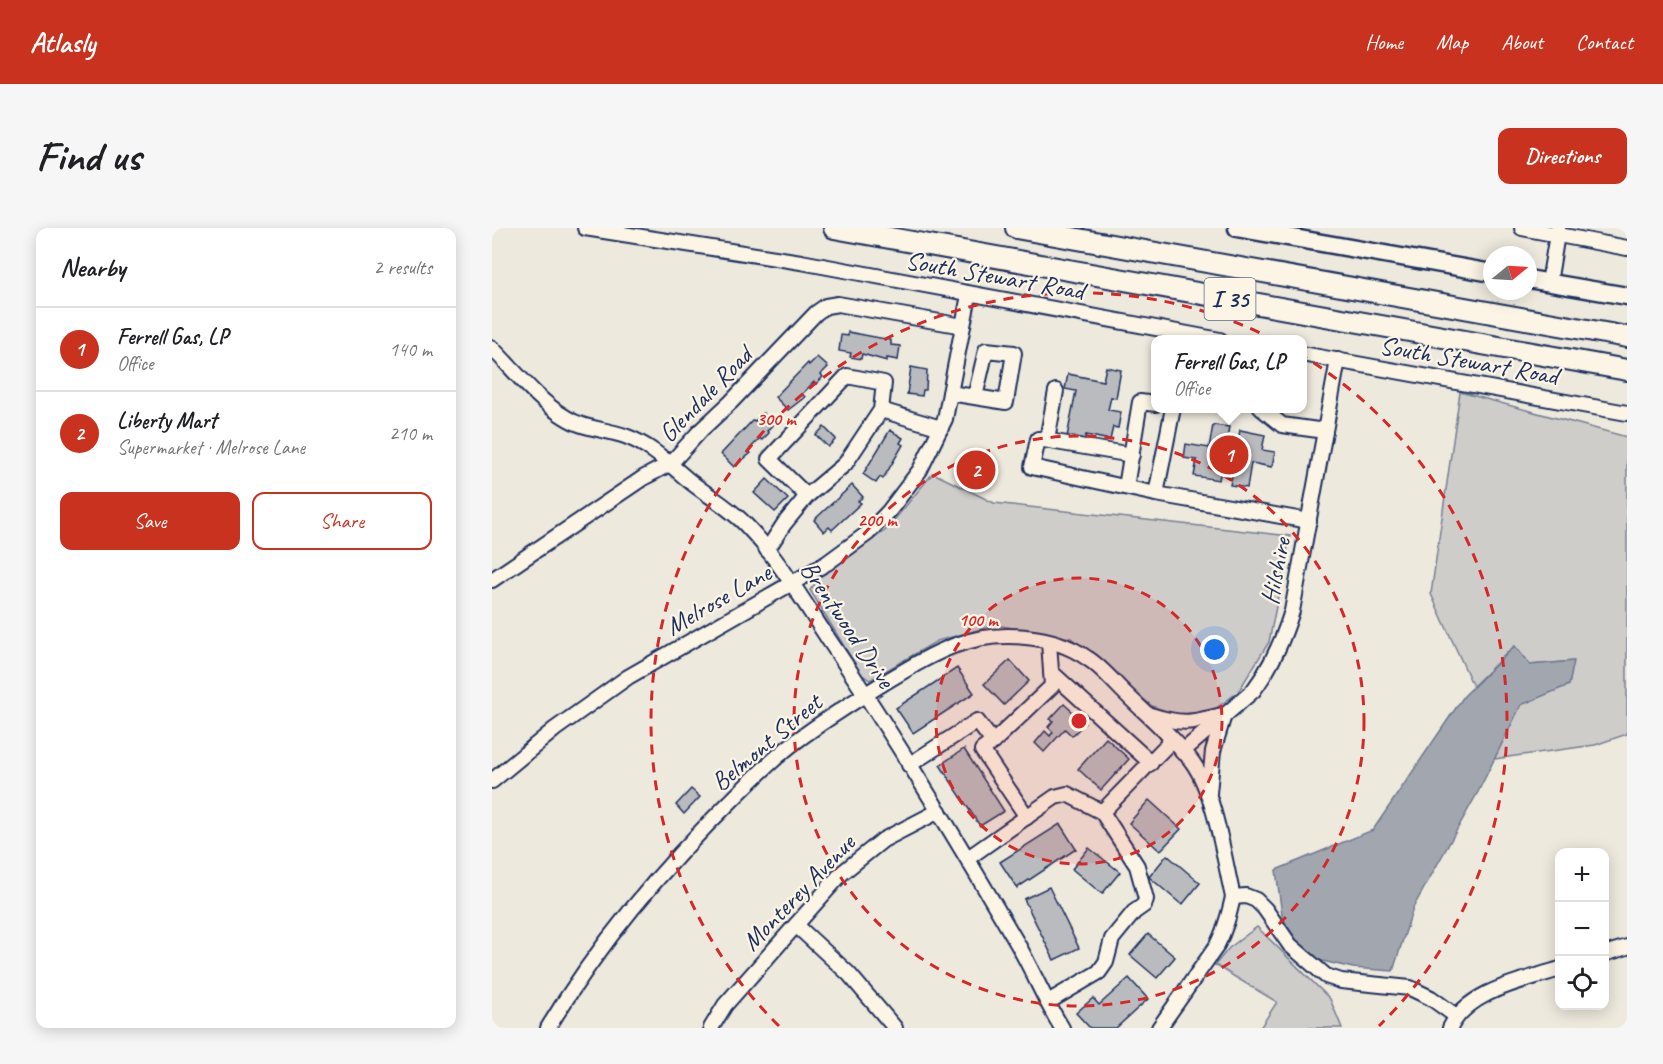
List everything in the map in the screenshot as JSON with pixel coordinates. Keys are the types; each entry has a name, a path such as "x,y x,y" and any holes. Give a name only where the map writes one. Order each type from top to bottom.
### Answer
{"highway":[{"name":"I 35","path":"834,228 1627,370"},
{"name":"I 35","path":"1016,228 1627,337"}],"main road":[{"path":"1237,228 1483,271"},
{"path":"1537,281 1627,296"}],"street":[{"name":"South Stewart Road","path":"585,228 801,262 1170,335"},
{"path":"1522,228 1558,231 1627,248"},
{"path":"1550,283 1558,231"},
{"name":"Melrose Lane","path":"492,781 555,729 628,677 828,564 852,546 889,511 920,470 941,428 969,295"},
{"name":"Glendale Road","path":"492,580 643,478 671,463 700,430 731,402 816,313 826,306 838,304 963,326"},
{"name":"Brentwood Drive","path":"492,348 547,404 562,416 579,425 638,441 671,463 692,483 734,514 767,550 866,694 939,811 1024,955 1062,1028"},
{"name":"South Stewart Road","path":"1307,355 1627,413"},
{"name":"Hilshire","path":"1182,752 1253,691 1282,639 1292,611 1338,360"},
{"path":"767,550 784,524 807,496 845,464 881,410 884,383 847,376 769,459 807,496"},
{"path":"1047,440 1056,392"},
{"path":"950,393 975,397"},
{"path":"1126,487 1140,402 1151,403"},
{"path":"881,410 941,428"},
{"path":"1156,494 1172,413"},
{"path":"1267,413 1282,425 1325,431"},
{"path":"1132,455 1038,439 1032,467 1156,494 1309,521"},
{"name":"Belmont Street","path":"548,1028 600,951 654,882 713,818 794,743 866,694 930,655 961,642 985,637 1010,636 1049,642 1089,658 1172,740 1193,763 1209,795 1233,897"},
{"path":"1027,817 982,750 1052,686 1049,642"},
{"path":"1051,672 1151,763"},
{"name":"Belmont Street","path":"1147,714 1172,722 1184,723 1224,715"},
{"path":"1209,795 1213,751 1224,715"},
{"path":"909,765 977,721 993,742"},
{"path":"1102,812 1172,740"},
{"path":"968,858 1055,797 1067,794 1102,812 1137,866 1146,899 1144,905 1134,912 1112,939 1106,962 1099,972 1048,1002"},
{"name":"Monterey Avenue","path":"711,1028 724,1005 834,882 858,859 901,829 939,811"},
{"path":"1159,1028 1216,947 1227,923 1233,897 1246,896 1256,900 1266,909 1290,945 1326,976 1341,981 1410,988 1431,998 1453,1022 1486,994 1555,971"},
{"path":"796,925 849,974 895,1028"},
{"path":"1609,953 1627,947"}],"shaded area":[{"path":"1460,392 1627,437 1627,734 1595,745 1494,759 1521,704 1569,685 1573,661 1530,665 1514,646 1473,686 1431,594"},
{"path":"933,473 994,503 1290,536 1269,642 1238,692 1211,712 1181,716 1152,706 1071,638 996,625 937,641 870,680 861,674 810,590 821,576 886,530"},
{"path":"1515,646 1530,665 1574,661 1569,685 1521,705 1478,792 1413,908 1393,971 1353,968 1301,956 1282,915 1276,870 1373,830 1464,696"},
{"path":"1257,927 1330,999 1342,1028 1260,1028 1277,1002 1215,965 1229,948"}],"building":[{"path":"848,332 891,340 891,345 900,346 898,360 887,358 887,361 862,354 861,359 850,357 851,353 839,351 841,335 848,336"},
{"path":"817,357 828,367 821,374 823,377 816,384 814,382 802,394 805,397 788,410 775,397 808,363 809,365"},
{"path":"911,367 927,370 926,390 923,390 922,396 907,394"},
{"path":"1106,367 1121,370 1116,398 1111,397 1108,410 1121,412 1118,428 1113,427 1110,440 1086,435 1085,441 1067,437 1076,391 1065,389 1068,374 1103,381"},
{"path":"763,413 773,424 767,431 769,433 762,440 760,438 748,451 751,453 734,467 721,454 753,420 755,421"},
{"path":"1213,425 1229,427 1227,439 1238,441 1240,430 1265,435 1262,450 1275,452 1272,467 1251,463 1247,488 1230,485 1233,471 1221,469 1219,480 1194,476 1197,460 1184,458 1186,444 1209,448"},
{"path":"824,427 836,439 828,447 816,435"},
{"path":"890,430 903,438 900,443 903,445 883,479 880,477 876,483 863,474"},
{"path":"972,453 991,463 979,486 960,477"},
{"path":"767,479 788,499 775,512 754,493"},
{"path":"852,485 863,497 858,501 861,503 832,530 829,527 824,532 814,520"},
{"path":"1010,660 1029,681 1004,705 984,684"},
{"path":"957,668 974,693 913,733 896,708"},
{"path":"1064,704 1085,723 1072,736 1065,729 1044,752 1035,743 1045,731 1050,736 1053,732 1048,727 1053,721 1050,719"},
{"path":"1106,738 1129,759 1101,790 1078,769"},
{"path":"964,749 1004,811 980,826 940,765"},
{"path":"691,789 700,797 684,814 676,805"},
{"path":"1149,800 1181,829 1160,851 1129,823"},
{"path":"1060,824 1076,849 1017,888 1000,862"},
{"path":"1089,848 1120,872 1102,894 1072,869"},
{"path":"1167,855 1200,883 1182,905 1149,877"},
{"path":"1049,887 1079,948 1054,960 1024,899"},
{"path":"1148,934 1175,957 1157,978 1130,955"},
{"path":"1129,978 1148,999 1116,1028 1090,1028 1076,1013 1093,998 1099,1005"}],"place":[{"name":"Ferrell Gas, LP","path":"1229,455"},
{"name":"Liberty Mart","path":"976,470"}]}
